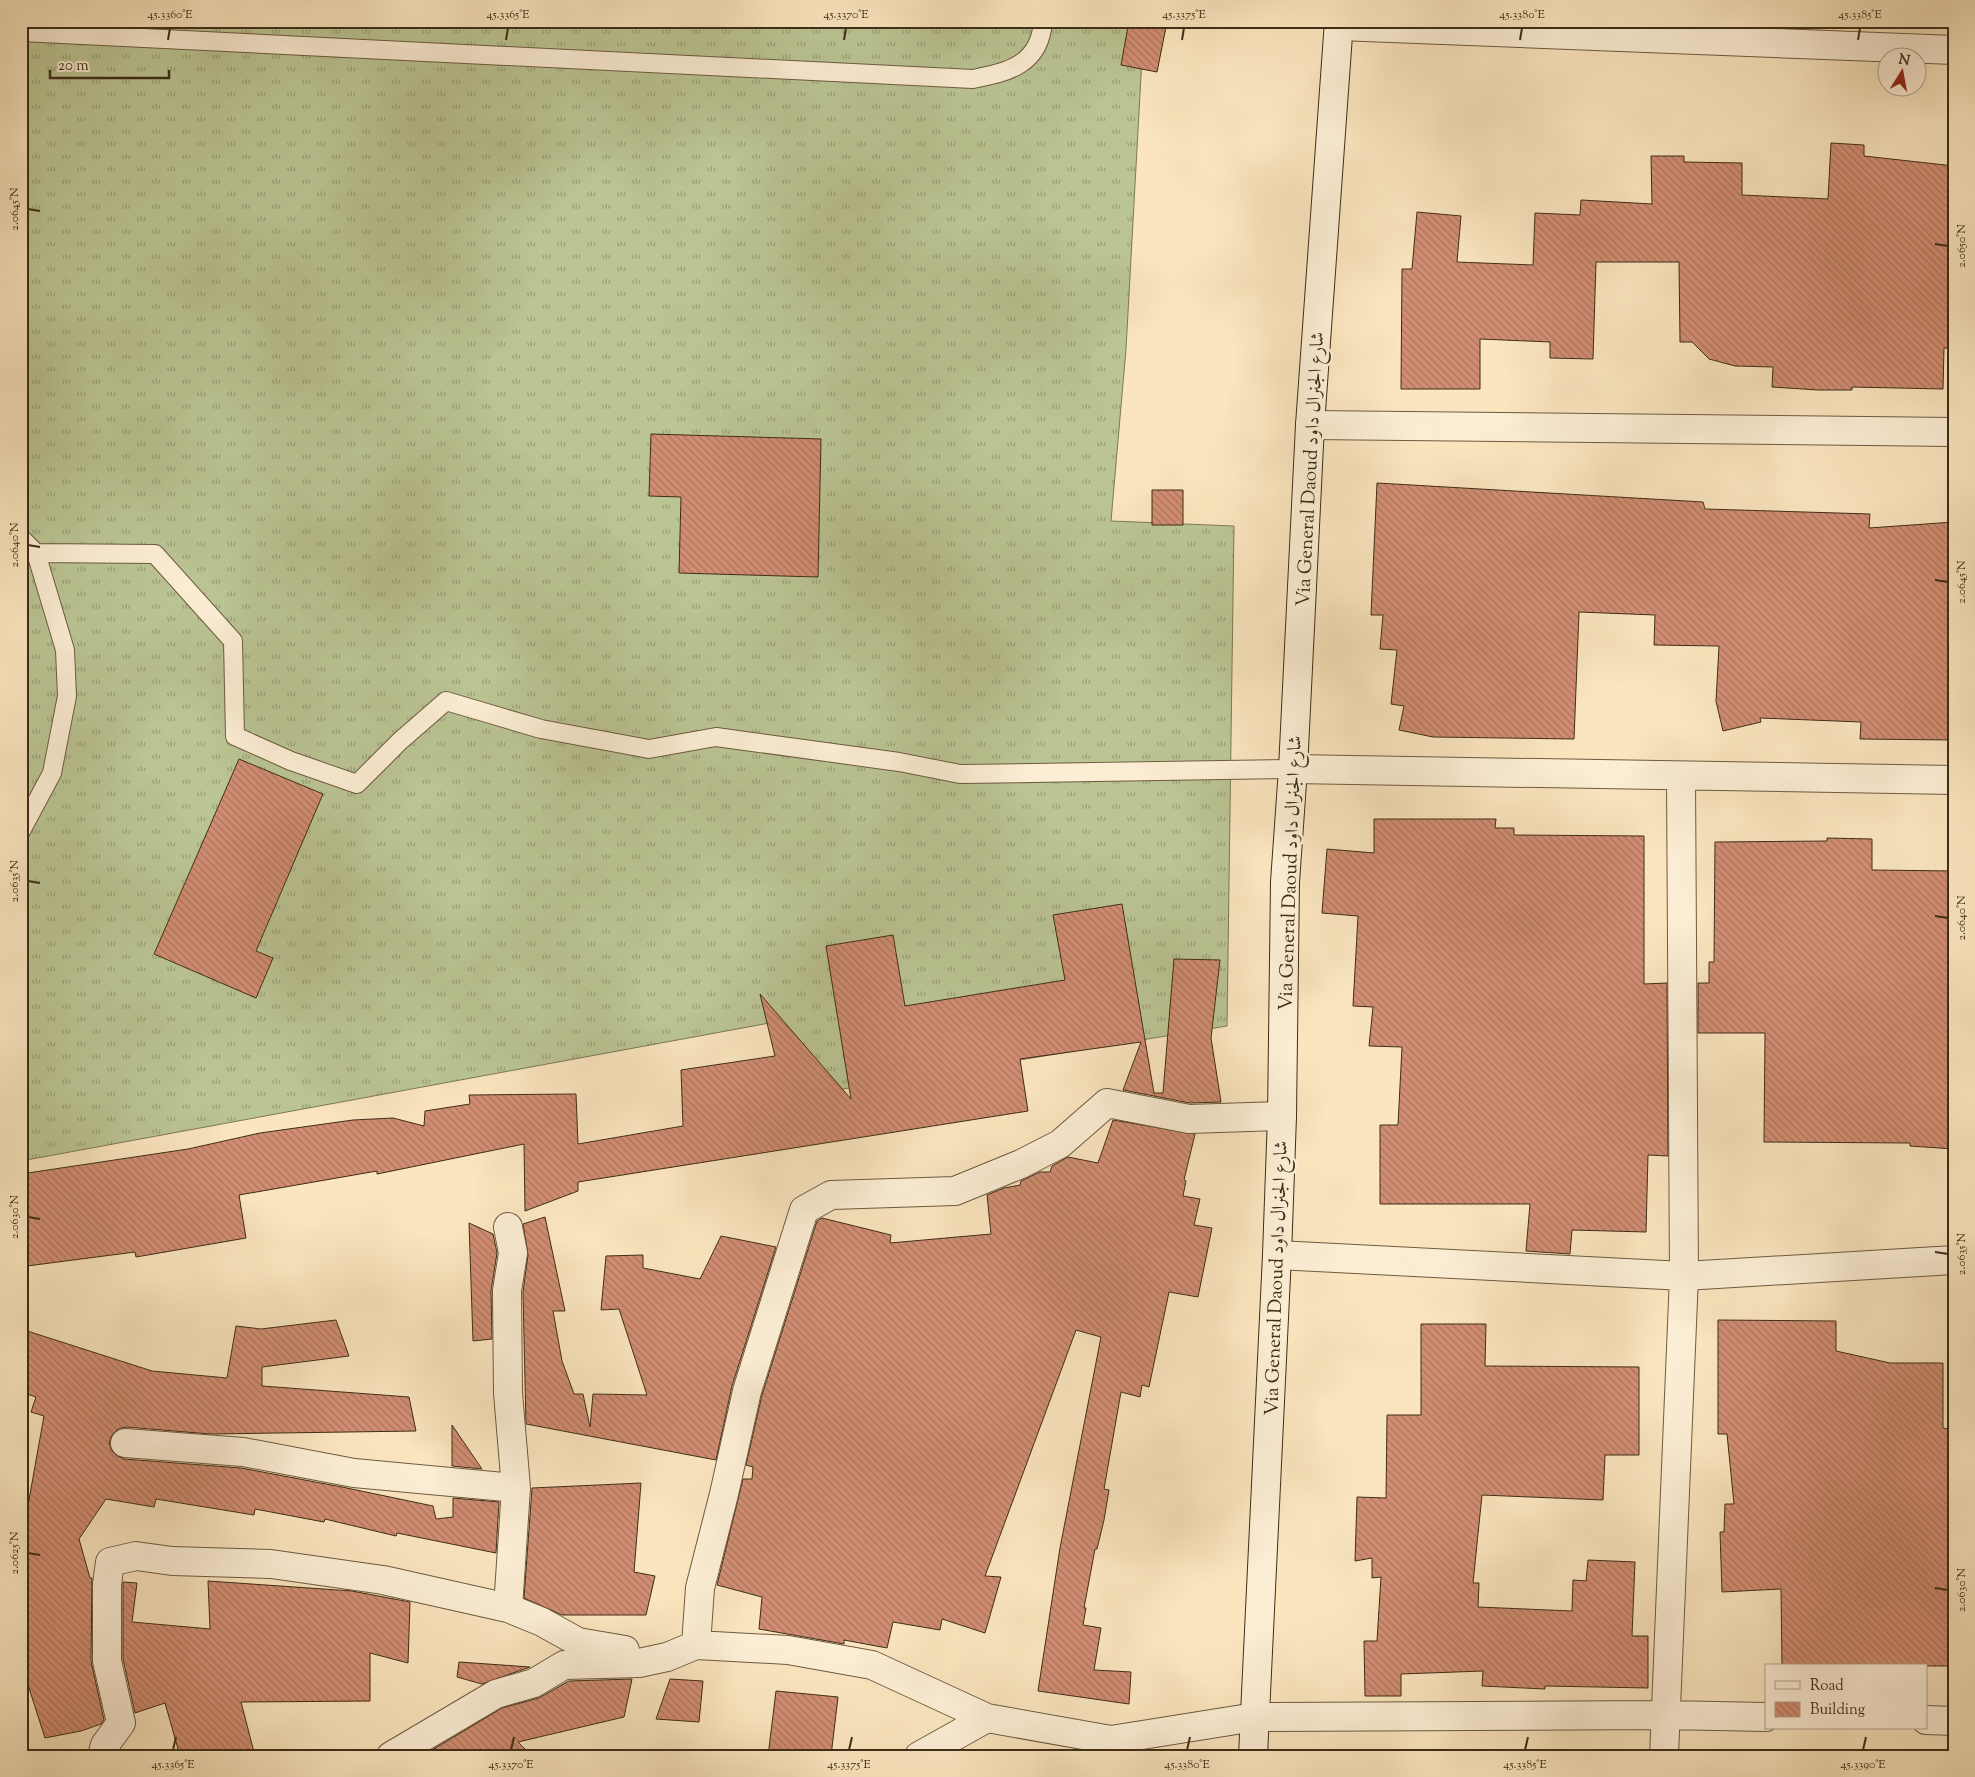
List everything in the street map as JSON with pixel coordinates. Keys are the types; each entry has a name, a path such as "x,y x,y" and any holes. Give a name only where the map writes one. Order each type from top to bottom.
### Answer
{"street":[{"path":"1339,24 1954,50"},
{"name":"Via General Daoud شارع الجنرال داود","path":"1253,1756 1277,1255 1282,1116 1285,882 1294,769 1310,424 1339,24"},
{"path":"1310,424 1954,432"},
{"path":"1294,769 1954,780"},
{"path":"1664,1756 1684,1276 1681,776"},
{"path":"696,1645 700,1588 724,1494 746,1391 804,1210 831,1195 955,1191 1021,1164 1060,1144 1107,1103 1190,1119 1282,1116"},
{"path":"508,1227 512,1253 506,1291 508,1394 516,1488 508,1608"},
{"path":"1277,1255 1684,1276 1954,1260"},
{"path":"125,1443 244,1452 354,1473 516,1488"},
{"path":"102,1756 105,1745 121,1723 107,1661 107,1584 110,1562 136,1556 172,1561 271,1564 383,1580 508,1608 542,1622 578,1642 667,1658"},
{"path":"391,1756 496,1694 534,1683 564,1665 639,1663 667,1658 696,1645 788,1650 872,1665 987,1718 1111,1740 1255,1717 1666,1715 1765,1717"},
{"path":"919,1756 987,1718"},
{"path":"1928,1720 1954,1721"}],"lane":[{"path":"21,32 972,80 1006,73 1027,59 1042,34 1043,21"},
{"path":"21,538 36,553 65,650 67,696 52,773 21,831"},
{"path":"36,553 155,554 233,641 235,736 290,760 357,784 400,741 446,701 541,729 649,749 716,737 899,762 960,774 1294,769"}],"green space":[{"path":"21,21 1144,21 1126,349 1111,521 1234,526 1227,1026 788,1098 775,1022 21,1161"}],"building":[{"path":"1129,21 1166,27 1157,72 1121,65"},
{"path":"1831,143 1864,145 1864,156 1954,166 1954,348 1944,348 1943,389 1852,387 1852,390 1818,390 1772,387 1773,367 1735,366 1709,359 1692,342 1680,342 1679,262 1596,262 1593,359 1550,358 1550,342 1480,339 1480,389 1401,389 1402,269 1412,269 1417,212 1461,216 1457,262 1533,265 1535,213 1580,215 1581,200 1652,204 1651,156 1684,156 1684,162 1742,163 1742,195 1828,199"},
{"path":"651,434 821,439 818,577 679,573 681,497 649,496"},
{"path":"1377,483 1703,502 1705,509 1870,514 1869,528 1954,522 1954,740 1860,739 1861,722 1760,718 1761,722 1723,731 1716,701 1719,646 1654,645 1655,615 1579,612 1574,739 1433,737 1399,730 1404,706 1391,704 1397,650 1380,649 1383,615 1371,615"},
{"path":"1152,490 1183,490 1183,525 1152,525"},
{"path":"239,759 323,794 256,951 273,958 256,998 154,954"},
{"path":"1374,819 1496,819 1495,828 1514,828 1514,835 1644,836 1644,984 1667,983 1668,1156 1648,1155 1646,1232 1572,1230 1570,1254 1526,1251 1530,1204 1380,1204 1380,1125 1398,1125 1402,1047 1369,1046 1373,1007 1353,1006 1358,916 1322,913 1327,849 1374,853"},
{"path":"1827,838 1872,839 1872,870 1954,871 1954,1149 1910,1146 1910,1143 1764,1142 1765,1033 1698,1033 1698,983 1709,983 1709,962 1714,962 1715,842 1827,841"},
{"path":"1122,904 1154,1093 1163,1093 1174,959 1220,960 1211,1038 1221,1102 1190,1103 1123,1090 1141,1042 1020,1059 1028,1111 578,1182 578,1191 525,1211 524,1144 377,1174 377,1171 239,1195 246,1238 136,1257 135,1252 27,1266 21,1225 21,1174 188,1149 260,1133 353,1120 393,1118 424,1126 425,1111 470,1104 469,1095 576,1094 578,1144 683,1126 681,1070 775,1056 760,994 851,1099 826,946 893,935 905,1006 1065,980 1053,915"},
{"path":"1113,1120 1195,1134 1184,1180 1186,1181 1183,1196 1200,1199 1194,1225 1212,1228 1198,1297 1169,1292 1149,1387 1142,1385 1140,1397 1121,1392 1104,1489 1109,1490 1104,1520 1097,1549 1095,1549 1084,1608 1086,1608 1083,1625 1101,1628 1094,1670 1131,1672 1129,1704 1038,1691 1060,1548 1101,1337 1076,1330 985,1576 1001,1577 985,1633 942,1619 940,1630 893,1622 887,1648 844,1640 844,1644 759,1629 762,1597 717,1585 743,1479 752,1479 753,1467 746,1465 762,1395 817,1221 822,1218 891,1235 890,1243 991,1234 987,1195 1004,1188 1020,1185 1021,1181 1040,1172 1050,1172 1052,1166 1068,1157 1098,1163"},
{"path":"545,1217 565,1311 553,1311 562,1361 574,1394 583,1394 590,1427 593,1394 647,1395 619,1309 601,1310 606,1256 643,1255 643,1268 700,1279 721,1236 776,1247 732,1386 716,1460 526,1424 523,1292 528,1255 523,1224"},
{"path":"469,1223 493,1234 497,1253 491,1291 492,1339 473,1341"},
{"path":"336,1320 349,1356 262,1367 262,1386 409,1397 416,1431 210,1434 126,1427 118,1429 112,1435 109,1442 111,1450 117,1456 124,1459 241,1468 433,1506 436,1519 453,1517 453,1498 499,1502 496,1553 397,1533 396,1536 325,1519 324,1522 255,1509 254,1515 156,1499 154,1507 106,1499 79,1539 90,1578 92,1578 91,1661 104,1720 101,1724 81,1731 45,1738 21,1663 21,1626 24,1625 22,1539 44,1416 31,1412 36,1397 21,1392 21,1329 152,1371 227,1378 236,1326 261,1329"},
{"path":"1718,1320 1836,1321 1836,1351 1890,1363 1943,1363 1943,1428 1954,1430 1954,1666 1928,1666 1928,1664 1782,1664 1781,1589 1722,1592 1720,1532 1724,1532 1725,1504 1734,1504 1727,1434 1718,1434"},
{"path":"1421,1324 1486,1324 1485,1366 1639,1367 1639,1455 1605,1455 1603,1500 1482,1495 1473,1583 1479,1583 1478,1607 1572,1611 1573,1580 1586,1581 1588,1560 1635,1562 1632,1636 1648,1636 1648,1688 1545,1686 1545,1689 1482,1686 1483,1671 1401,1674 1401,1696 1365,1696 1364,1641 1377,1641 1381,1577 1372,1578 1372,1558 1355,1561 1357,1497 1386,1498 1387,1415 1421,1415"},
{"path":"452,1425 482,1469 452,1466"},
{"path":"641,1483 634,1572 655,1576 646,1615 562,1615 524,1598 532,1488"},
{"path":"208,1581 352,1591 410,1602 408,1663 370,1653 370,1701 241,1702 255,1756 180,1756 165,1703 135,1713 123,1659 123,1582 137,1583 132,1622 210,1629"},
{"path":"459,1662 530,1667 482,1684 457,1677"},
{"path":"632,1679 624,1717 518,1742 532,1756 422,1756 502,1708 539,1698 569,1681"},
{"path":"670,1679 703,1681 699,1722 656,1719"},
{"path":"776,1691 838,1697 831,1756 768,1756"}]}
